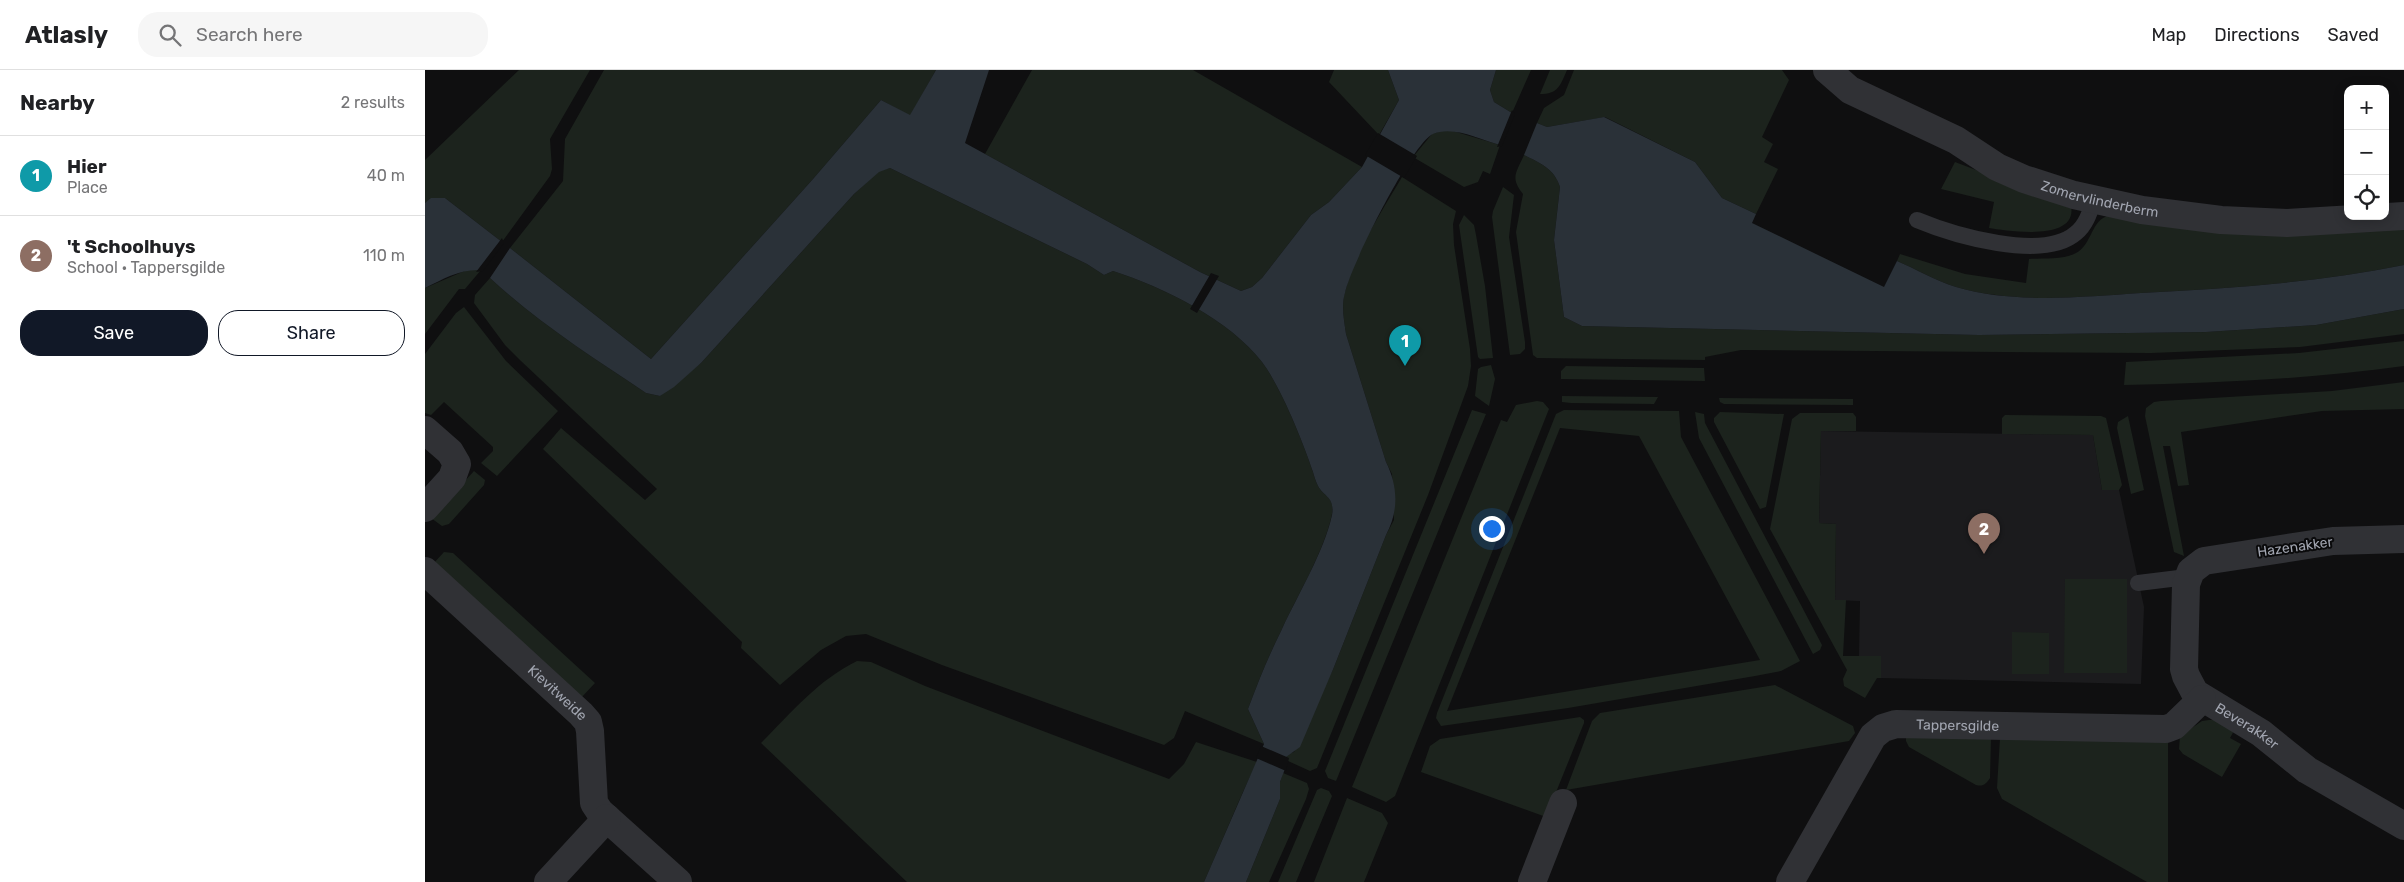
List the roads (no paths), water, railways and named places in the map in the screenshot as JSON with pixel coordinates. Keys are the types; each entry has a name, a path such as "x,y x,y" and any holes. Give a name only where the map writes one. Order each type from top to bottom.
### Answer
{"street":[{"name":"Zomervlinderberm","path":"1827,70 1850,90 1956,140 1997,167 2042,185 2094,200 2182,216 2255,222 2325,222 2404,216"},
{"path":"425,430 450,452 457,464 452,478 425,508"},
{"name":"Hazenakker","path":"2189,574 2204,561 2285,547 2333,541 2404,539"},
{"name":"Kievitweide","path":"425,571 577,709 588,722 593,798 600,812 678,882"},
{"name":"Beverakker","path":"2189,574 2185,669 2190,685 2202,699 2261,733 2307,770 2404,826"},
{"name":"Tappersgilde","path":"1790,882 1873,736 1883,728 1897,724 2166,729 2174,726 2202,699"},
{"path":"1532,882 1563,803"},
{"path":"548,882 607,818"}],"lane":[{"path":"1917,220 1936,228 1991,241 2018,245 2053,244 2067,240 2076,233 2084,224 2094,200"},
{"path":"2138,583 2189,574"}],"place":[{"name":"Hier","path":"1405,366"},
{"name":"'t Schoolhuys","path":"1984,554"}]}
